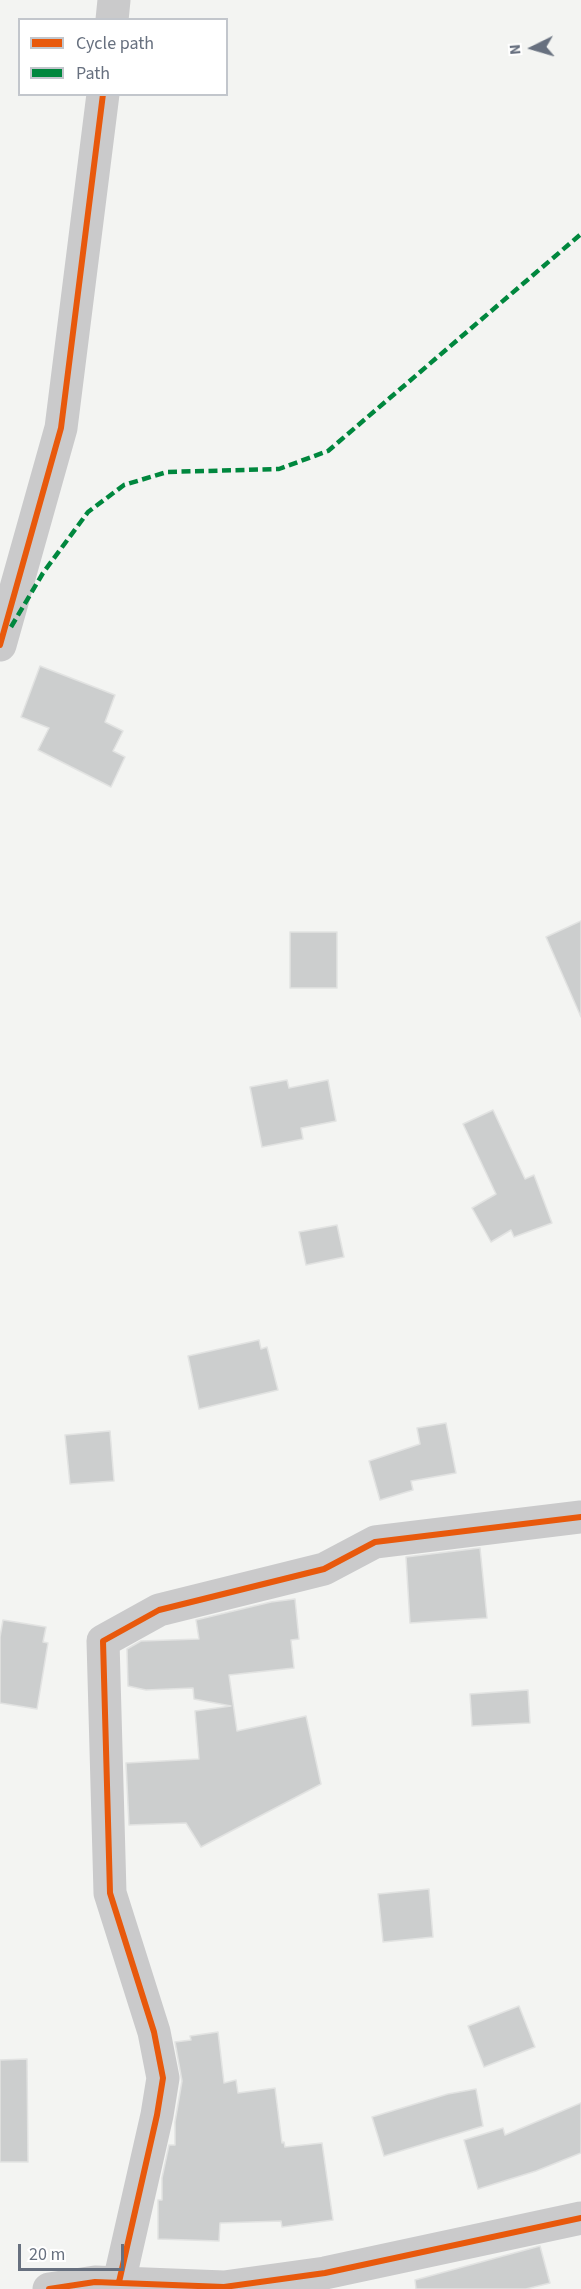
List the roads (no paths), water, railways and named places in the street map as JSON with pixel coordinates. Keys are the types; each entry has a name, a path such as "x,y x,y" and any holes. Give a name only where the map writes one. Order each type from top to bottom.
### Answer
{"street":[{"path":"112,18 114,0"},
{"path":"0,644 61,428 103,96"},
{"path":"119,2282 158,2115 162,2078 154,2032 110,1893 107,1857 103,1641 159,1610 324,1569 375,1542 581,1517"},
{"path":"50,2289 95,2282 224,2287 325,2273 581,2218"}]}
